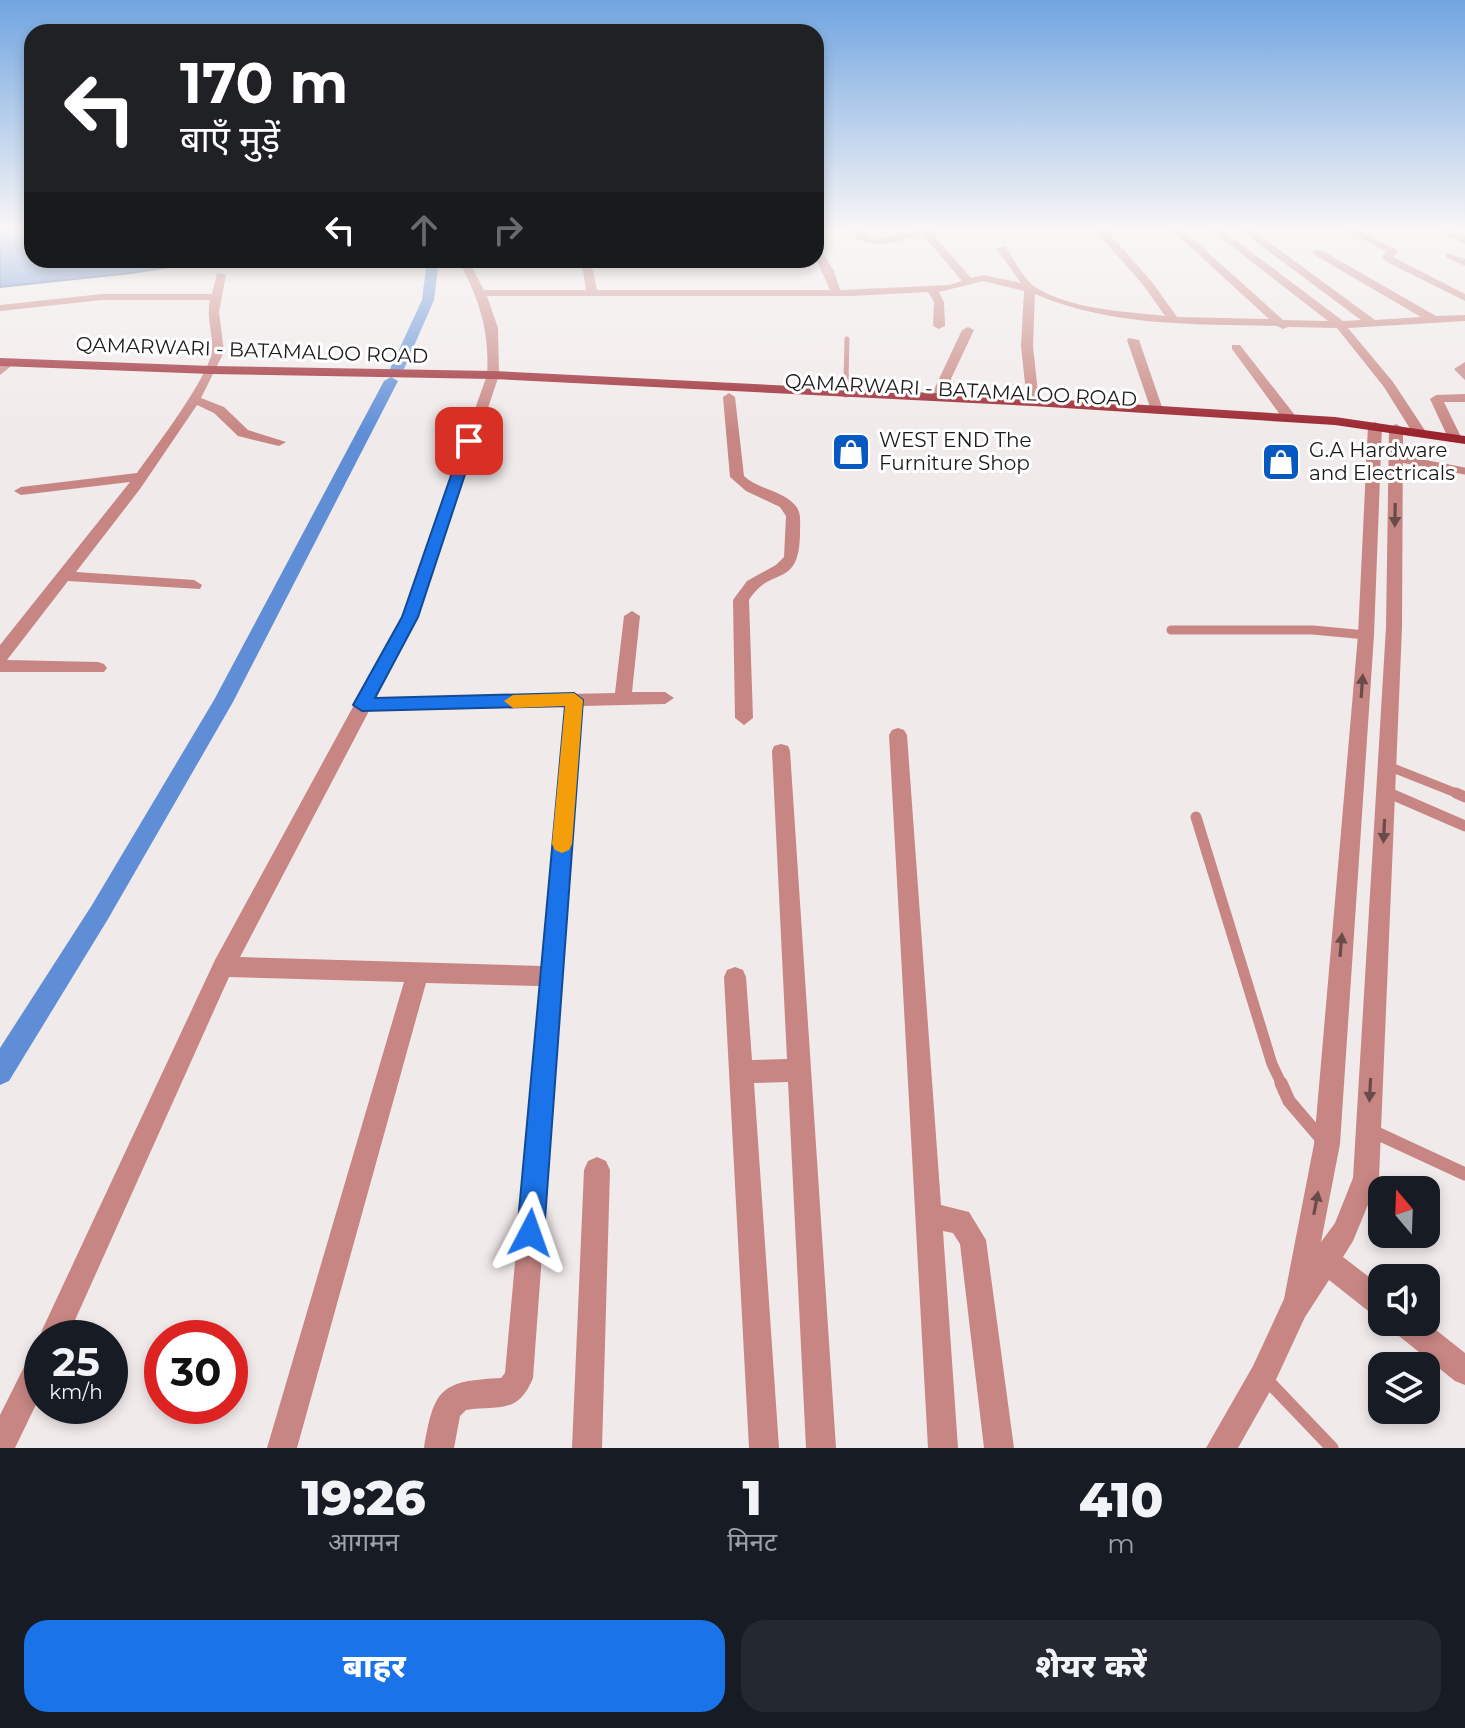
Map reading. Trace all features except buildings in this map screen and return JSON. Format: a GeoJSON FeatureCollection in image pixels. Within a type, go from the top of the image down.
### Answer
{"type":"FeatureCollection","features":[{"type":"Feature","properties":{"kind":"main road","name":"QAMARWARI - BATAMALOO ROAD"},"geometry":{"type":"LineString","coordinates":[[3,365],[454,377],[729,397],[1374,430]]}},
{"type":"Feature","properties":{"kind":"main road","name":"QAMARWARI - BATAMALOO ROAD"},"geometry":{"type":"LineString","coordinates":[[492,380],[1033,402],[1289,417],[1374,430],[1396,441],[1462,443]]}},
{"type":"Feature","properties":{"kind":"main road","name":"QAMARWARI - BATAMALOO ROAD"},"geometry":{"type":"LineString","coordinates":[[1396,441],[1419,432],[1462,443]]}},
{"type":"Feature","properties":{"kind":"street"},"geometry":{"type":"LineString","coordinates":[[0,308],[97,298]]}},
{"type":"Feature","properties":{"kind":"street"},"geometry":{"type":"LineString","coordinates":[[0,657],[141,477],[194,400],[211,370],[219,342],[213,312],[215,298]]}},
{"type":"Feature","properties":{"kind":"street"},"geometry":{"type":"LineString","coordinates":[[61,1320],[223,967],[410,617],[459,468],[492,380],[496,346],[493,324],[484,298]]}},
{"type":"Feature","properties":{"kind":"street"},"geometry":{"type":"LineString","coordinates":[[937,298],[939,326]]}},
{"type":"Feature","properties":{"kind":"street"},"geometry":{"type":"LineString","coordinates":[[1030,298],[1027,346],[1033,402]]}},
{"type":"Feature","properties":{"kind":"street"},"geometry":{"type":"LineString","coordinates":[[1053,298],[1092,310],[1174,320],[1283,326],[1465,318]]}},
{"type":"Feature","properties":{"kind":"street"},"geometry":{"type":"LineString","coordinates":[[1158,298],[1174,320]]}},
{"type":"Feature","properties":{"kind":"street"},"geometry":{"type":"LineString","coordinates":[[1252,298],[1283,326]]}},
{"type":"Feature","properties":{"kind":"street"},"geometry":{"type":"LineString","coordinates":[[1304,298],[1340,325],[1389,385],[1419,432]]}},
{"type":"Feature","properties":{"kind":"street"},"geometry":{"type":"LineString","coordinates":[[1337,298],[1372,323]]}},
{"type":"Feature","properties":{"kind":"street"},"geometry":{"type":"LineString","coordinates":[[1395,298],[1434,320]]}},
{"type":"Feature","properties":{"kind":"street"},"geometry":{"type":"LineString","coordinates":[[936,398],[968,330]]}},
{"type":"Feature","properties":{"kind":"street"},"geometry":{"type":"LineString","coordinates":[[1133,340],[1157,410]]}},
{"type":"Feature","properties":{"kind":"street"},"geometry":{"type":"LineString","coordinates":[[1236,347],[1289,417]]}},
{"type":"Feature","properties":{"kind":"street"},"geometry":{"type":"LineString","coordinates":[[1465,366],[1460,369],[1465,376]]}},
{"type":"Feature","properties":{"kind":"street"},"geometry":{"type":"LineString","coordinates":[[729,397],[737,477],[756,494],[782,502],[790,508],[793,517],[792,556],[784,566],[756,580],[746,589],[741,600],[744,718]]}},
{"type":"Feature","properties":{"kind":"street"},"geometry":{"type":"LineString","coordinates":[[1462,443],[1436,399],[1465,398]]}},
{"type":"Feature","properties":{"kind":"street"},"geometry":{"type":"LineString","coordinates":[[194,400],[219,410],[243,433],[279,442]]}},
{"type":"Feature","properties":{"kind":"street"},"geometry":{"type":"LineString","coordinates":[[1221,1448],[1263,1376],[1317,1253],[1366,635],[1374,430]]}},
{"type":"Feature","properties":{"kind":"street"},"geometry":{"type":"LineString","coordinates":[[1317,1253],[1344,1232],[1366,1178],[1388,766],[1396,441]]}},
{"type":"Feature","properties":{"kind":"street"},"geometry":{"type":"LineString","coordinates":[[21,491],[141,477]]}},
{"type":"Feature","properties":{"kind":"street"},"geometry":{"type":"LineString","coordinates":[[65,576],[194,585]]}},
{"type":"Feature","properties":{"kind":"street"},"geometry":{"type":"LineString","coordinates":[[623,699],[632,616]]}},
{"type":"Feature","properties":{"kind":"street"},"geometry":{"type":"LineString","coordinates":[[0,666],[98,668]]}},
{"type":"Feature","properties":{"kind":"street"},"geometry":{"type":"LineString","coordinates":[[362,705],[665,698]]}},
{"type":"Feature","properties":{"kind":"street"},"geometry":{"type":"LineString","coordinates":[[439,1448],[445,1411],[451,1401],[458,1395],[509,1392],[519,1378],[574,700]]}},
{"type":"Feature","properties":{"kind":"street"},"geometry":{"type":"LineString","coordinates":[[898,735],[943,1448]]}},
{"type":"Feature","properties":{"kind":"street"},"geometry":{"type":"LineString","coordinates":[[781,751],[821,1448]]}},
{"type":"Feature","properties":{"kind":"street"},"geometry":{"type":"LineString","coordinates":[[223,967],[551,976]]}},
{"type":"Feature","properties":{"kind":"street"},"geometry":{"type":"LineString","coordinates":[[282,1448],[417,974]]}},
{"type":"Feature","properties":{"kind":"street"},"geometry":{"type":"LineString","coordinates":[[735,977],[764,1448]]}},
{"type":"Feature","properties":{"kind":"street"},"geometry":{"type":"LineString","coordinates":[[740,1072],[800,1070]]}},
{"type":"Feature","properties":{"kind":"street"},"geometry":{"type":"LineString","coordinates":[[587,1448],[597,1170]]}},
{"type":"Feature","properties":{"kind":"street"},"geometry":{"type":"LineString","coordinates":[[927,1216],[960,1221],[973,1240],[999,1448]]}},
{"type":"Feature","properties":{"kind":"street"},"geometry":{"type":"LineString","coordinates":[[1317,1253],[1368,1293]]}},
{"type":"Feature","properties":{"kind":"street"},"geometry":{"type":"LineString","coordinates":[[1421,1336],[1465,1371]]}},
{"type":"Feature","properties":{"kind":"street"},"geometry":{"type":"LineString","coordinates":[[0,1447],[24,1398]]}},
{"type":"Feature","properties":{"kind":"lane"},"geometry":{"type":"LineString","coordinates":[[846,394],[847,339]]}},
{"type":"Feature","properties":{"kind":"lane"},"geometry":{"type":"LineString","coordinates":[[1396,441],[1465,471]]}},
{"type":"Feature","properties":{"kind":"lane"},"geometry":{"type":"LineString","coordinates":[[1171,630],[1313,630],[1366,635]]}},
{"type":"Feature","properties":{"kind":"lane"},"geometry":{"type":"LineString","coordinates":[[1388,766],[1465,797]]}},
{"type":"Feature","properties":{"kind":"lane"},"geometry":{"type":"LineString","coordinates":[[1386,792],[1465,826]]}},
{"type":"Feature","properties":{"kind":"lane"},"geometry":{"type":"LineString","coordinates":[[1196,817],[1272,1064],[1289,1101],[1327,1144]]}},
{"type":"Feature","properties":{"kind":"lane"},"geometry":{"type":"LineString","coordinates":[[1369,1130],[1465,1174]]}},
{"type":"Feature","properties":{"kind":"lane"},"geometry":{"type":"LineString","coordinates":[[1263,1376],[1332,1448]]}},
{"type":"Feature","properties":{"kind":"waterway"},"geometry":{"type":"LineString","coordinates":[[397,369],[428,298]]}},
{"type":"Feature","properties":{"kind":"waterway"},"geometry":{"type":"LineString","coordinates":[[0,1072],[100,912],[223,702],[391,381]]}},
{"type":"Feature","properties":{"kind":"slow traffic"},"geometry":{"type":"LineString","coordinates":[[513,701],[574,700],[562,844]]}},
{"type":"Feature","properties":{"kind":"place","name":"WEST END The Furniture Shop"},"geometry":{"type":"Point","coordinates":[851,452]}},
{"type":"Feature","properties":{"kind":"place","name":"G.A Hardware and Electricals"},"geometry":{"type":"Point","coordinates":[1281,462]}},
{"type":"Feature","properties":{"kind":"route"},"geometry":{"type":"LineString","coordinates":[[469,441],[410,617],[362,705],[574,700],[530,1233]]}}]}
